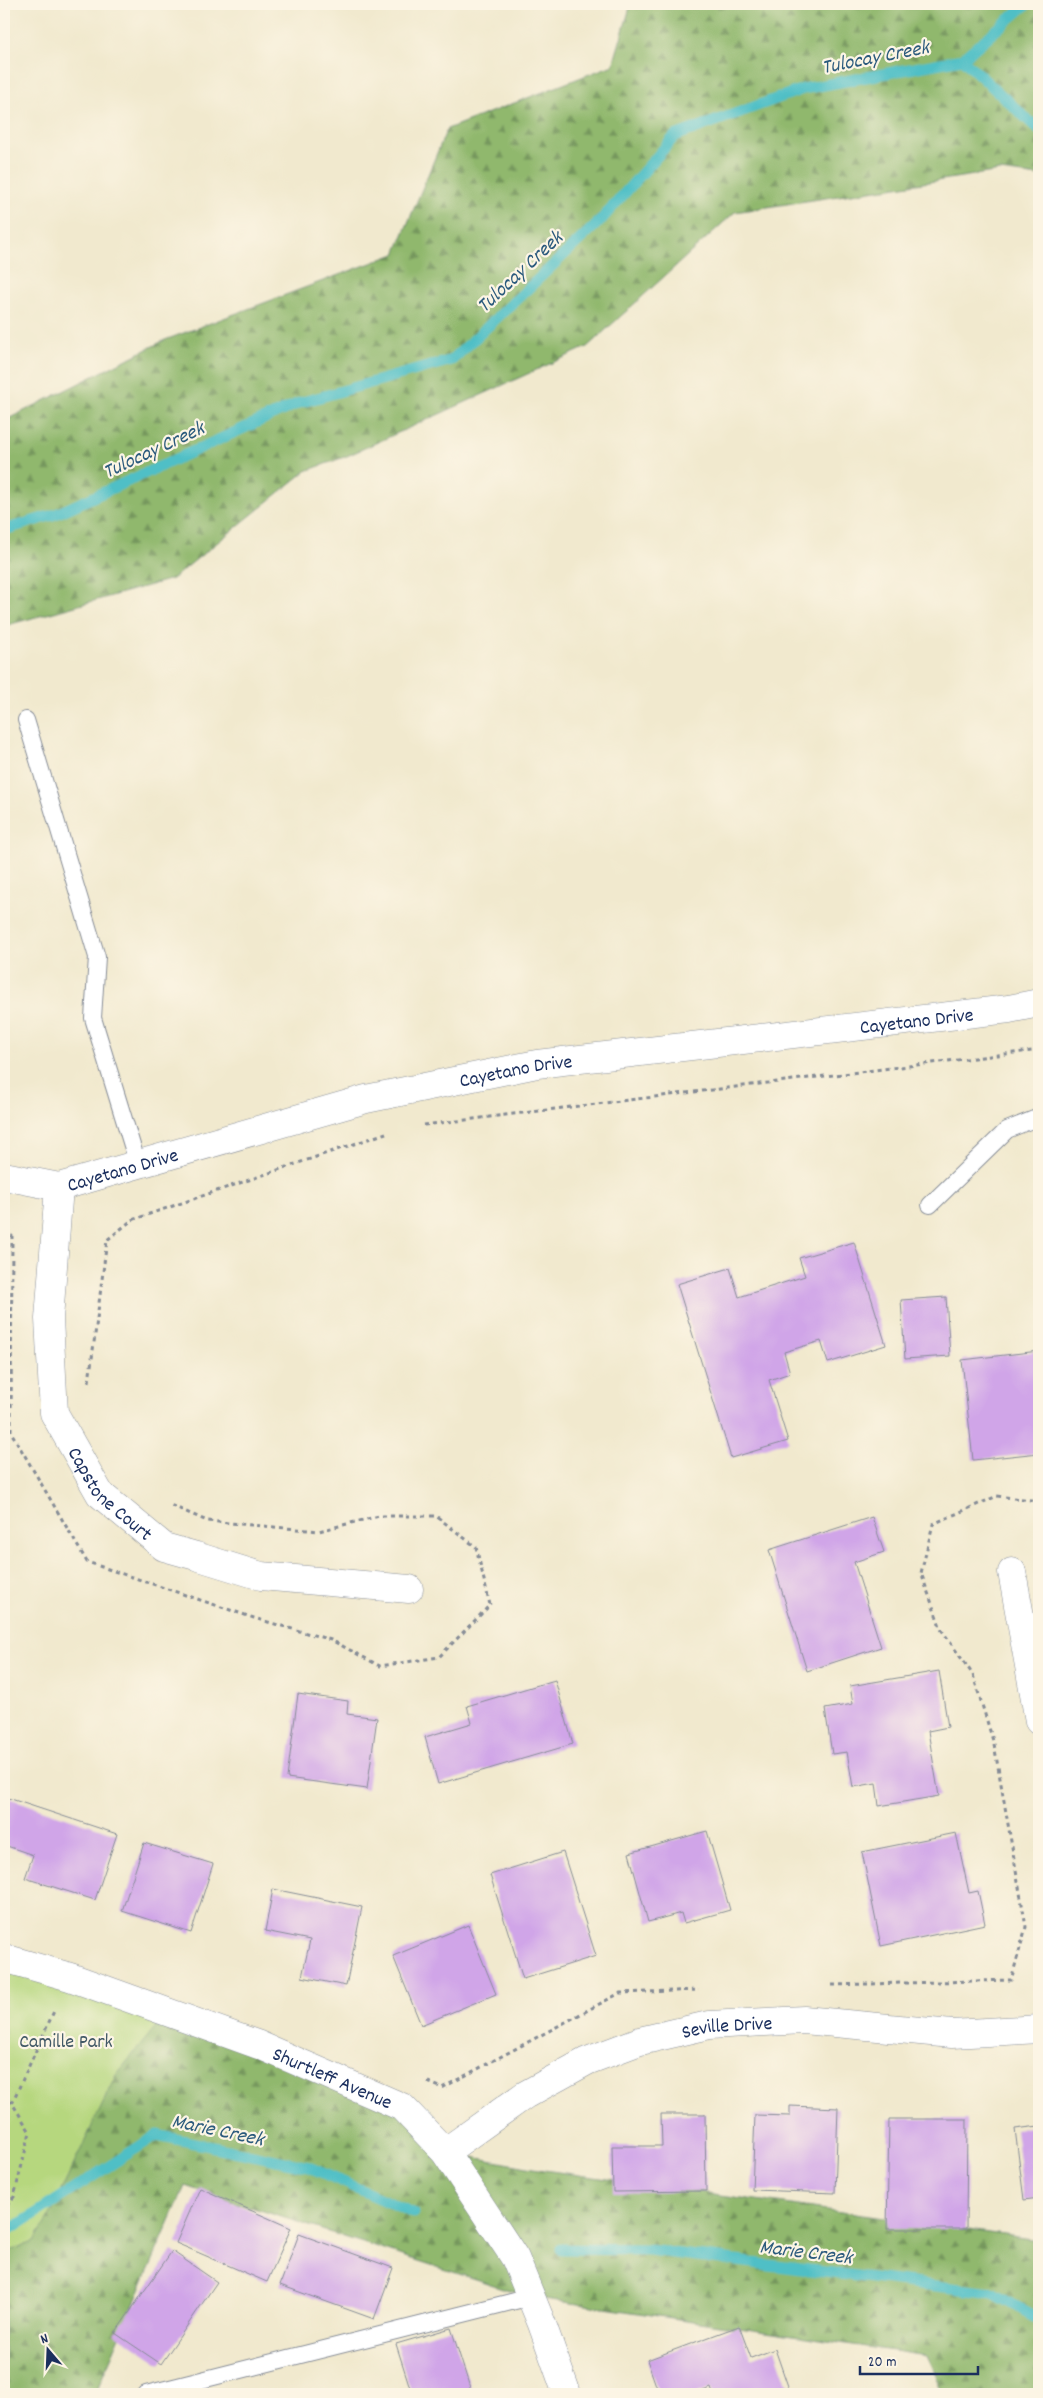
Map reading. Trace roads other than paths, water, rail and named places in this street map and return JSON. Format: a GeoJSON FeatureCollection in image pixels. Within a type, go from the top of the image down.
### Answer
{"type":"FeatureCollection","features":[{"type":"Feature","properties":{"kind":"street","name":"Cayetano Drive"},"geometry":{"type":"LineString","coordinates":[[4,1176],[59,1187],[366,1099],[537,1064],[1009,1009],[1039,1003]]}},
{"type":"Feature","properties":{"kind":"street","name":"Capstone Court"},"geometry":{"type":"LineString","coordinates":[[59,1187],[49,1319],[54,1413],[100,1494],[164,1547],[180,1552],[261,1576],[409,1589]]}},
{"type":"Feature","properties":{"kind":"street"},"geometry":{"type":"LineString","coordinates":[[1012,1572],[1039,1721]]}},
{"type":"Feature","properties":{"kind":"street","name":"Shurtleff Avenue"},"geometry":{"type":"LineString","coordinates":[[4,1958],[70,1976],[259,2045],[402,2107],[445,2152],[515,2258],[567,2394]]}},
{"type":"Feature","properties":{"kind":"street","name":"Seville Drive"},"geometry":{"type":"LineString","coordinates":[[445,2152],[525,2095],[587,2062],[640,2041],[710,2025],[804,2020],[952,2034],[1039,2029]]}},
{"type":"Feature","properties":{"kind":"lane"},"geometry":{"type":"LineString","coordinates":[[26,720],[97,957],[93,1018],[138,1165]]}},
{"type":"Feature","properties":{"kind":"lane"},"geometry":{"type":"LineString","coordinates":[[930,1205],[1007,1130],[1039,1117]]}},
{"type":"Feature","properties":{"kind":"lane"},"geometry":{"type":"LineString","coordinates":[[146,2394],[531,2297]]}},
{"type":"Feature","properties":{"kind":"waterway","name":"Tulocay Creek"},"geometry":{"type":"LineString","coordinates":[[4,530],[56,514],[299,403],[452,360],[601,220],[675,136],[803,89],[962,59],[1027,4]]}},
{"type":"Feature","properties":{"kind":"waterway"},"geometry":{"type":"LineString","coordinates":[[962,59],[1039,130]]}},
{"type":"Feature","properties":{"kind":"waterway","name":"Marie Creek"},"geometry":{"type":"LineString","coordinates":[[4,2234],[157,2135],[309,2167],[413,2213]]}},
{"type":"Feature","properties":{"kind":"waterway","name":"Marie Creek"},"geometry":{"type":"LineString","coordinates":[[561,2249],[649,2250],[992,2293],[1039,2319]]}},
{"type":"Feature","properties":{"kind":"park label","name":"Camille Park"},"geometry":{"type":"Point","coordinates":[66,2040]}}]}
